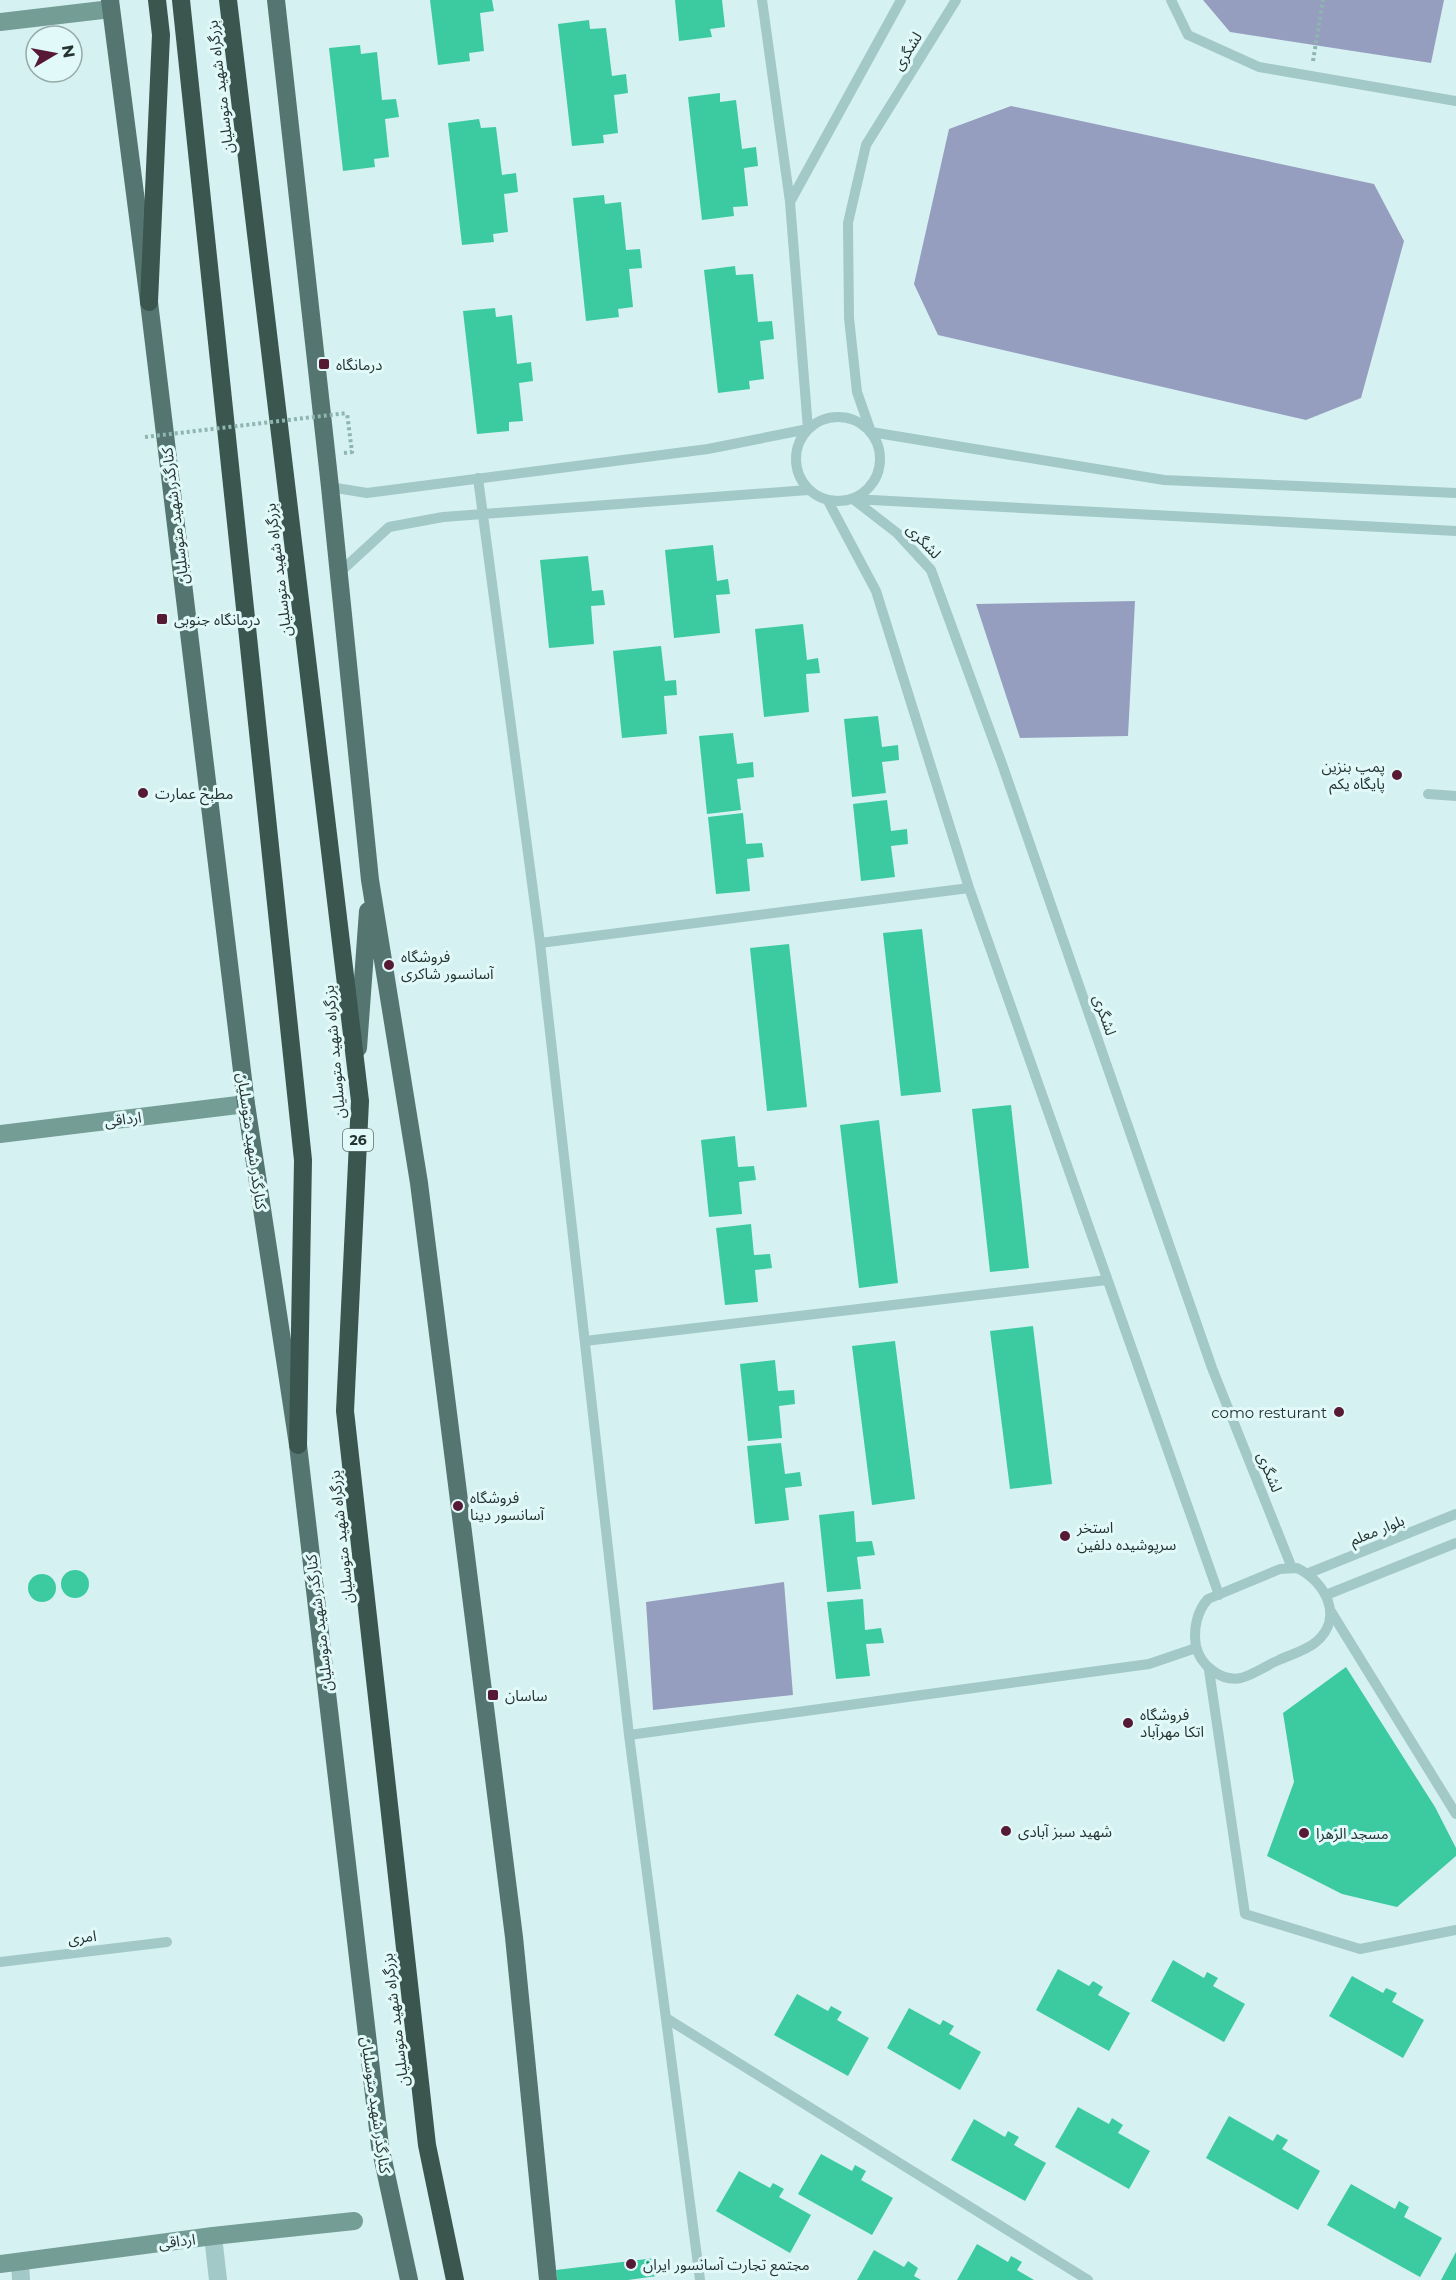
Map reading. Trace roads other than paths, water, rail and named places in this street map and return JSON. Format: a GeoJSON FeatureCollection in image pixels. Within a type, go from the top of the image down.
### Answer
{"type":"FeatureCollection","features":[{"type":"Feature","properties":{"kind":"highway"},"geometry":{"type":"LineString","coordinates":[[150,302],[161,35],[158,0]]}},
{"type":"Feature","properties":{"kind":"highway","name":"بزرگراه شهید متوسلیان"},"geometry":{"type":"LineString","coordinates":[[181,0],[303,1160],[298,1445]]}},
{"type":"Feature","properties":{"kind":"highway","name":"بزرگراه شهید متوسلیان"},"geometry":{"type":"LineString","coordinates":[[228,0],[360,1101],[345,1411],[427,2145],[455,2280]]}},
{"type":"Feature","properties":{"kind":"main road"},"geometry":{"type":"LineString","coordinates":[[276,0],[330,487],[370,880],[422,1206],[513,1925],[548,2280]]}},
{"type":"Feature","properties":{"kind":"main road","name":"کنارگذر شهید متوسلیان"},"geometry":{"type":"LineString","coordinates":[[110,4],[150,302],[246,1104],[298,1445],[380,2146],[409,2280]]}},
{"type":"Feature","properties":{"kind":"main road"},"geometry":{"type":"LineString","coordinates":[[357,1071],[370,880]]}},
{"type":"Feature","properties":{"kind":"street"},"geometry":{"type":"LineString","coordinates":[[0,22],[110,4]]}},
{"type":"Feature","properties":{"kind":"street","name":"ارداقی"},"geometry":{"type":"LineString","coordinates":[[0,1134],[246,1104]]}},
{"type":"Feature","properties":{"kind":"street","name":"ارداقی"},"geometry":{"type":"LineString","coordinates":[[0,2264],[213,2236],[354,2221]]}},
{"type":"Feature","properties":{"kind":"street"},"geometry":{"type":"LineString","coordinates":[[213,2236],[218,2280]]}},
{"type":"Feature","properties":{"kind":"street"},"geometry":{"type":"LineString","coordinates":[[20,2262],[21,2280]]}},
{"type":"Feature","properties":{"kind":"lane"},"geometry":{"type":"LineString","coordinates":[[762,0],[790,202],[808,429]]}},
{"type":"Feature","properties":{"kind":"lane","name":"لشگری"},"geometry":{"type":"LineString","coordinates":[[790,202],[901,0]]}},
{"type":"Feature","properties":{"kind":"lane","name":"لشگری"},"geometry":{"type":"LineString","coordinates":[[871,432],[857,392],[849,318],[848,223],[866,145],[956,0]]}},
{"type":"Feature","properties":{"kind":"lane"},"geometry":{"type":"LineString","coordinates":[[1171,0],[1188,36],[1259,67],[1456,101]]}},
{"type":"Feature","properties":{"kind":"lane"},"geometry":{"type":"LineString","coordinates":[[853,499],[865,493],[879,471],[878,444],[871,432],[860,423],[847,418],[833,417],[820,421],[808,429],[800,440],[795,466],[808,490],[828,501],[876,591],[969,888],[1218,1595]]}},
{"type":"Feature","properties":{"kind":"lane"},"geometry":{"type":"LineString","coordinates":[[330,487],[367,493],[708,449],[808,429]]}},
{"type":"Feature","properties":{"kind":"lane"},"geometry":{"type":"LineString","coordinates":[[871,432],[1164,480],[1456,493]]}},
{"type":"Feature","properties":{"kind":"lane"},"geometry":{"type":"LineString","coordinates":[[477,478],[540,943],[629,1735],[700,2280]]}},
{"type":"Feature","properties":{"kind":"lane"},"geometry":{"type":"LineString","coordinates":[[339,573],[389,526],[443,517],[483,516],[808,490]]}},
{"type":"Feature","properties":{"kind":"lane"},"geometry":{"type":"LineString","coordinates":[[828,501],[853,499],[1456,531]]}},
{"type":"Feature","properties":{"kind":"lane","name":"لشگری"},"geometry":{"type":"LineString","coordinates":[[853,499],[897,533],[932,570],[1002,764],[1212,1368],[1292,1568]]}},
{"type":"Feature","properties":{"kind":"lane"},"geometry":{"type":"LineString","coordinates":[[1428,794],[1456,796]]}},
{"type":"Feature","properties":{"kind":"lane"},"geometry":{"type":"LineString","coordinates":[[540,943],[969,888]]}},
{"type":"Feature","properties":{"kind":"lane"},"geometry":{"type":"LineString","coordinates":[[585,1341],[1107,1280]]}},
{"type":"Feature","properties":{"kind":"lane","name":"بلوار معلم"},"geometry":{"type":"LineString","coordinates":[[1309,1573],[1456,1515]]}},
{"type":"Feature","properties":{"kind":"lane"},"geometry":{"type":"LineString","coordinates":[[1326,1595],[1456,1543]]}},
{"type":"Feature","properties":{"kind":"lane"},"geometry":{"type":"LineString","coordinates":[[1456,1814],[1330,1609],[1320,1583],[1309,1573],[1292,1568],[1280,1569],[1208,1599],[1201,1607],[1195,1628],[1196,1648],[1209,1670],[1245,1914],[1360,1949],[1456,1930]]}},
{"type":"Feature","properties":{"kind":"lane"},"geometry":{"type":"LineString","coordinates":[[1209,1670],[1225,1677],[1241,1678],[1316,1642],[1329,1626],[1330,1609]]}},
{"type":"Feature","properties":{"kind":"lane"},"geometry":{"type":"LineString","coordinates":[[629,1735],[1149,1664],[1196,1648]]}},
{"type":"Feature","properties":{"kind":"lane","name":"امری"},"geometry":{"type":"LineString","coordinates":[[0,1962],[167,1942]]}},
{"type":"Feature","properties":{"kind":"lane"},"geometry":{"type":"LineString","coordinates":[[666,2018],[1088,2280]]}},
{"type":"Feature","properties":{"kind":"place","name":"درمانگاه"},"geometry":{"type":"Point","coordinates":[324,364]}},
{"type":"Feature","properties":{"kind":"place","name":"درمانگاه جنوبی"},"geometry":{"type":"Point","coordinates":[162,619]}},
{"type":"Feature","properties":{"kind":"place","name":"پمپ بنزين پايگاه يكم"},"geometry":{"type":"Point","coordinates":[1397,775]}},
{"type":"Feature","properties":{"kind":"place","name":"مطبخ عمارت"},"geometry":{"type":"Point","coordinates":[143,793]}},
{"type":"Feature","properties":{"kind":"place","name":"فروشگاه آسانسور شاکری"},"geometry":{"type":"Point","coordinates":[389,965]}},
{"type":"Feature","properties":{"kind":"place","name":"como resturant"},"geometry":{"type":"Point","coordinates":[1339,1412]}},
{"type":"Feature","properties":{"kind":"place","name":"فروشگاه آسانسور دینا"},"geometry":{"type":"Point","coordinates":[458,1506]}},
{"type":"Feature","properties":{"kind":"place","name":"استخر سرپوشیده دلفین"},"geometry":{"type":"Point","coordinates":[1065,1536]}},
{"type":"Feature","properties":{"kind":"place","name":"ساسان"},"geometry":{"type":"Point","coordinates":[493,1695]}},
{"type":"Feature","properties":{"kind":"place","name":"فروشگاه اتکا مهرآباد"},"geometry":{"type":"Point","coordinates":[1128,1723]}},
{"type":"Feature","properties":{"kind":"place","name":"شهید سبز آبادی"},"geometry":{"type":"Point","coordinates":[1006,1831]}},
{"type":"Feature","properties":{"kind":"place","name":"مسجد الزهرا"},"geometry":{"type":"Point","coordinates":[1304,1833]}},
{"type":"Feature","properties":{"kind":"place","name":"مجتمع تجارت آسانسور ایران"},"geometry":{"type":"Point","coordinates":[631,2264]}}]}
